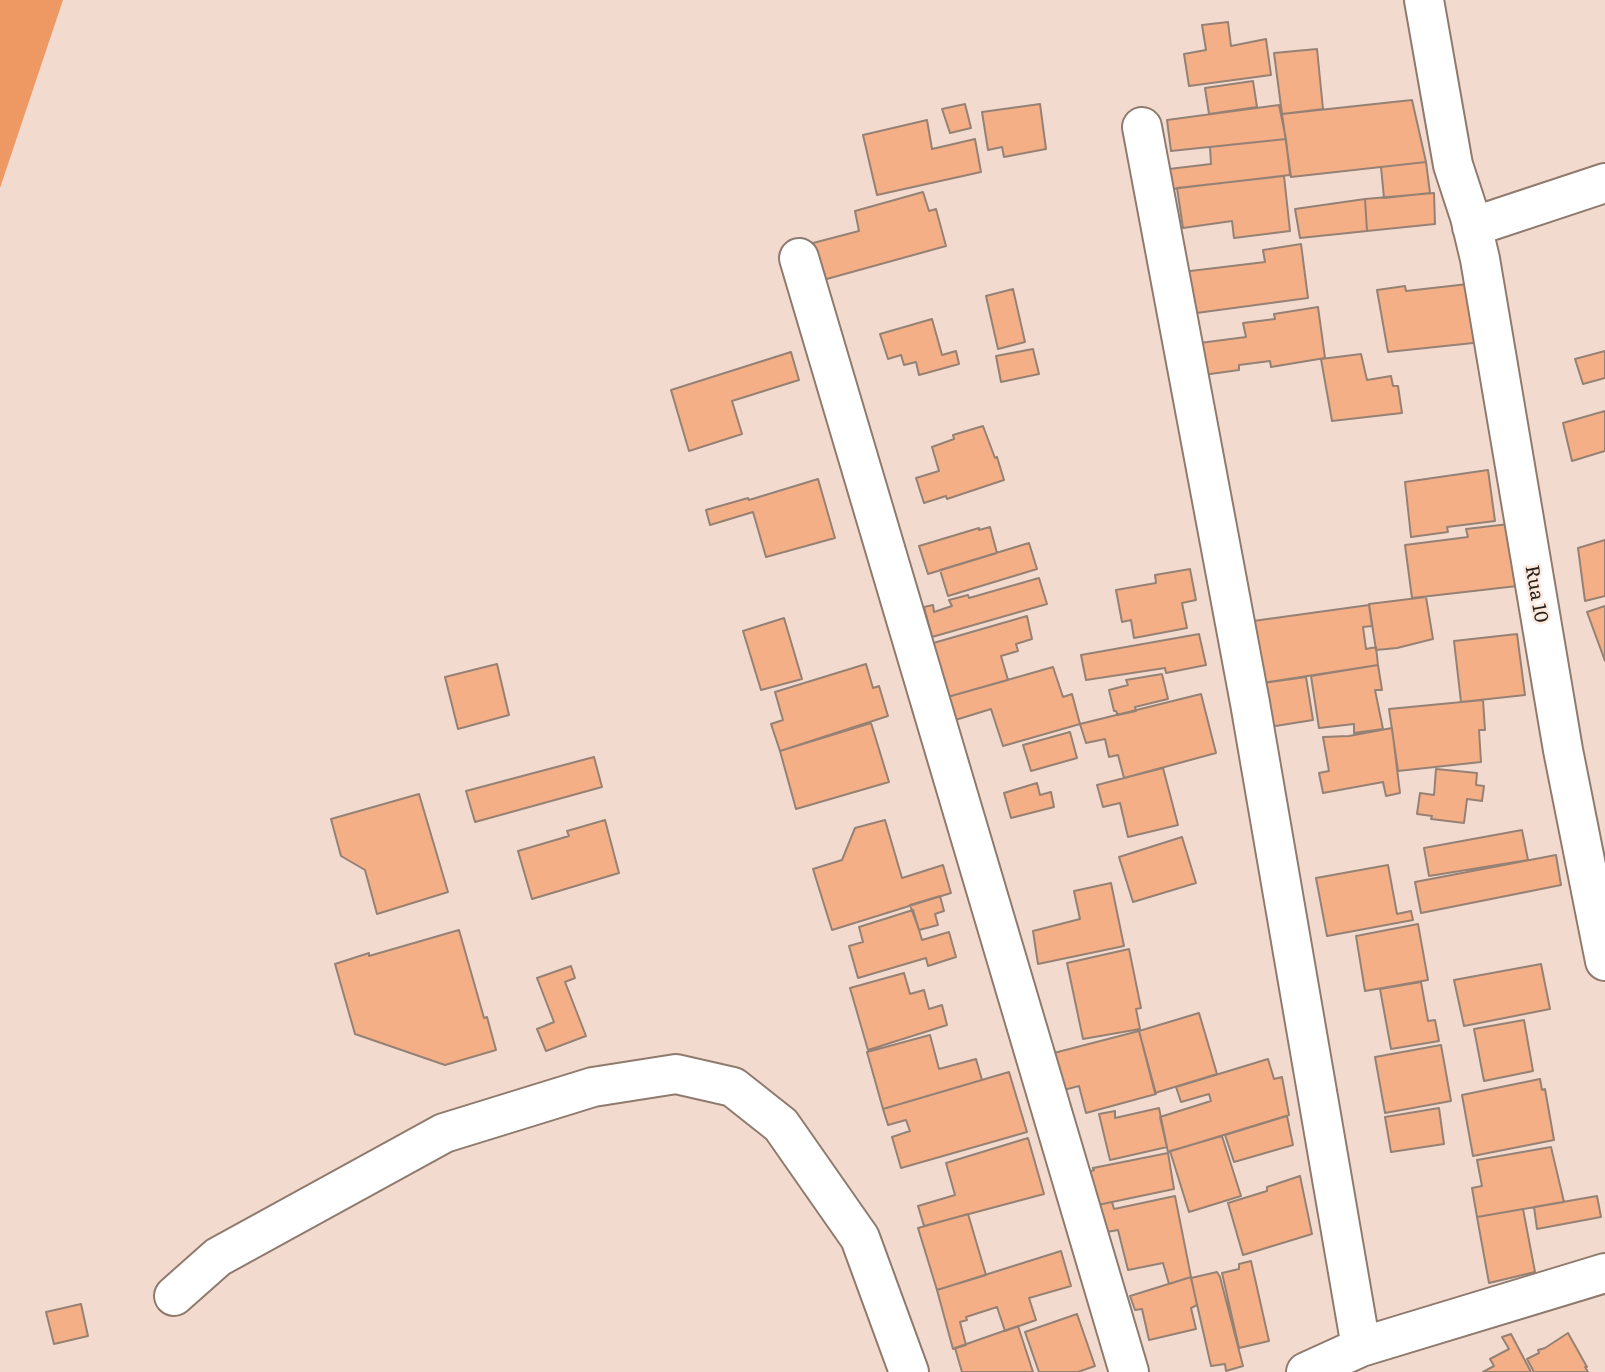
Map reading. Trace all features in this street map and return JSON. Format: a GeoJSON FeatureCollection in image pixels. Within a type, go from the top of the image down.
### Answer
{"type":"FeatureCollection","features":[{"type":"Feature","properties":{"kind":"street","name":"Rua 10"},"geometry":{"type":"LineString","coordinates":[[1424,0],[1453,165],[1480,259],[1563,750],[1605,961]]}},
{"type":"Feature","properties":{"kind":"street"},"geometry":{"type":"LineString","coordinates":[[1142,127],[1250,703],[1361,1347]]}},
{"type":"Feature","properties":{"kind":"street"},"geometry":{"type":"LineString","coordinates":[[1472,227],[1605,183]]}},
{"type":"Feature","properties":{"kind":"street"},"geometry":{"type":"LineString","coordinates":[[799,258],[1129,1372]]}},
{"type":"Feature","properties":{"kind":"street"},"geometry":{"type":"LineString","coordinates":[[174,1296],[218,1257],[444,1133],[593,1087],[676,1074],[733,1087],[781,1125],[860,1238],[909,1372]]}},
{"type":"Feature","properties":{"kind":"street"},"geometry":{"type":"LineString","coordinates":[[1306,1372],[1361,1347],[1605,1273]]}},
{"type":"Feature","properties":{"kind":"shaded area"},"geometry":{"type":"Polygon","coordinates":[[[0,0],[63,0],[0,188],[0,0]]]}},
{"type":"Feature","properties":{"kind":"building"},"geometry":{"type":"Polygon","coordinates":[[[1228,22],[1231,46],[1266,39],[1271,75],[1189,86],[1184,54],[1206,50],[1202,25],[1228,22]]]}},
{"type":"Feature","properties":{"kind":"building"},"geometry":{"type":"Polygon","coordinates":[[[1317,49],[1323,109],[1282,114],[1274,53],[1317,49]]]}},
{"type":"Feature","properties":{"kind":"building"},"geometry":{"type":"Polygon","coordinates":[[[1253,81],[1257,107],[1209,114],[1205,88],[1253,81]]]}},
{"type":"Feature","properties":{"kind":"building"},"geometry":{"type":"Polygon","coordinates":[[[1412,100],[1426,162],[1291,177],[1282,114],[1412,100]]]}},
{"type":"Feature","properties":{"kind":"building"},"geometry":{"type":"Polygon","coordinates":[[[965,104],[971,128],[950,133],[942,109],[965,104]]]}},
{"type":"Feature","properties":{"kind":"building"},"geometry":{"type":"Polygon","coordinates":[[[1040,104],[1046,149],[1004,157],[1002,147],[988,150],[982,112],[1040,104]]]}},
{"type":"Feature","properties":{"kind":"building"},"geometry":{"type":"Polygon","coordinates":[[[1279,105],[1286,139],[1171,151],[1167,120],[1279,105]]]}},
{"type":"Feature","properties":{"kind":"building"},"geometry":{"type":"Polygon","coordinates":[[[927,120],[932,149],[975,139],[981,172],[877,195],[863,135],[927,120]]]}},
{"type":"Feature","properties":{"kind":"building"},"geometry":{"type":"Polygon","coordinates":[[[1286,139],[1290,175],[1171,189],[1169,169],[1211,164],[1210,147],[1286,139]]]}},
{"type":"Feature","properties":{"kind":"building"},"geometry":{"type":"Polygon","coordinates":[[[1426,162],[1430,193],[1384,198],[1381,167],[1426,162]]]}},
{"type":"Feature","properties":{"kind":"building"},"geometry":{"type":"Polygon","coordinates":[[[1284,176],[1290,231],[1234,238],[1232,221],[1183,228],[1177,188],[1284,176]]]}},
{"type":"Feature","properties":{"kind":"building"},"geometry":{"type":"Polygon","coordinates":[[[923,192],[929,211],[936,209],[946,246],[823,280],[813,243],[859,231],[855,211],[923,192]]]}},
{"type":"Feature","properties":{"kind":"building"},"geometry":{"type":"Polygon","coordinates":[[[1434,193],[1435,224],[1367,231],[1365,199],[1434,193]]]}},
{"type":"Feature","properties":{"kind":"building"},"geometry":{"type":"Polygon","coordinates":[[[1365,199],[1367,231],[1300,238],[1295,209],[1365,199]]]}},
{"type":"Feature","properties":{"kind":"building"},"geometry":{"type":"Polygon","coordinates":[[[1301,244],[1308,298],[1189,314],[1182,272],[1265,262],[1263,250],[1301,244]]]}},
{"type":"Feature","properties":{"kind":"building"},"geometry":{"type":"Polygon","coordinates":[[[1468,284],[1492,341],[1388,352],[1377,290],[1405,286],[1406,291],[1468,284]]]}},
{"type":"Feature","properties":{"kind":"building"},"geometry":{"type":"Polygon","coordinates":[[[1013,289],[1025,342],[998,349],[986,296],[1013,289]]]}},
{"type":"Feature","properties":{"kind":"building"},"geometry":{"type":"Polygon","coordinates":[[[1318,307],[1325,358],[1271,367],[1270,361],[1239,365],[1239,370],[1196,376],[1192,344],[1246,337],[1243,323],[1275,319],[1274,314],[1318,307]]]}},
{"type":"Feature","properties":{"kind":"building"},"geometry":{"type":"Polygon","coordinates":[[[932,319],[942,355],[956,351],[959,364],[919,375],[916,362],[904,365],[901,355],[888,359],[880,334],[932,319]]]}},
{"type":"Feature","properties":{"kind":"building"},"geometry":{"type":"Polygon","coordinates":[[[1033,349],[1039,374],[1001,382],[996,356],[1033,349]]]}},
{"type":"Feature","properties":{"kind":"building"},"geometry":{"type":"Polygon","coordinates":[[[1605,351],[1605,378],[1583,384],[1575,359],[1605,351]]]}},
{"type":"Feature","properties":{"kind":"building"},"geometry":{"type":"Polygon","coordinates":[[[791,352],[799,380],[732,401],[742,434],[689,451],[671,390],[791,352]]]}},
{"type":"Feature","properties":{"kind":"building"},"geometry":{"type":"Polygon","coordinates":[[[1361,354],[1367,380],[1391,376],[1393,386],[1398,386],[1402,413],[1332,421],[1321,359],[1361,354]]]}},
{"type":"Feature","properties":{"kind":"building"},"geometry":{"type":"Polygon","coordinates":[[[1605,411],[1605,451],[1572,461],[1563,423],[1605,411]]]}},
{"type":"Feature","properties":{"kind":"building"},"geometry":{"type":"Polygon","coordinates":[[[983,426],[1004,480],[947,499],[946,496],[924,503],[916,478],[939,471],[932,447],[954,439],[953,435],[983,426]]]}},
{"type":"Feature","properties":{"kind":"building"},"geometry":{"type":"Polygon","coordinates":[[[1488,470],[1495,521],[1447,527],[1448,532],[1411,537],[1405,482],[1488,470]]]}},
{"type":"Feature","properties":{"kind":"building"},"geometry":{"type":"Polygon","coordinates":[[[818,479],[835,538],[766,557],[753,512],[710,525],[706,510],[818,479]]]}},
{"type":"Feature","properties":{"kind":"building"},"geometry":{"type":"Polygon","coordinates":[[[1518,523],[1526,585],[1412,598],[1405,545],[1468,537],[1466,529],[1518,523]]]}},
{"type":"Feature","properties":{"kind":"building"},"geometry":{"type":"Polygon","coordinates":[[[990,527],[997,553],[928,574],[919,546],[990,527]]]}},
{"type":"Feature","properties":{"kind":"building"},"geometry":{"type":"Polygon","coordinates":[[[1605,540],[1605,596],[1585,601],[1578,548],[1605,540]]]}},
{"type":"Feature","properties":{"kind":"building"},"geometry":{"type":"Polygon","coordinates":[[[1029,543],[1037,569],[948,596],[940,570],[1029,543]]]}},
{"type":"Feature","properties":{"kind":"building"},"geometry":{"type":"Polygon","coordinates":[[[1190,569],[1196,600],[1182,603],[1187,628],[1134,638],[1131,620],[1122,622],[1116,590],[1156,583],[1155,575],[1190,569]]]}},
{"type":"Feature","properties":{"kind":"building"},"geometry":{"type":"Polygon","coordinates":[[[1039,578],[1047,604],[932,637],[924,607],[933,605],[934,612],[952,606],[949,600],[968,595],[969,598],[1039,578]]]}},
{"type":"Feature","properties":{"kind":"building"},"geometry":{"type":"Polygon","coordinates":[[[1426,597],[1433,639],[1376,650],[1369,604],[1426,597]]]}},
{"type":"Feature","properties":{"kind":"building"},"geometry":{"type":"Polygon","coordinates":[[[1369,605],[1372,626],[1363,627],[1366,649],[1376,647],[1378,665],[1256,684],[1246,622],[1369,605]]]}},
{"type":"Feature","properties":{"kind":"building"},"geometry":{"type":"Polygon","coordinates":[[[1605,606],[1605,661],[1587,612],[1605,606]]]}},
{"type":"Feature","properties":{"kind":"building"},"geometry":{"type":"Polygon","coordinates":[[[1027,616],[1032,639],[1016,644],[1018,651],[1001,656],[1008,680],[944,698],[930,644],[1027,616]]]}},
{"type":"Feature","properties":{"kind":"building"},"geometry":{"type":"Polygon","coordinates":[[[784,618],[802,679],[761,690],[743,631],[784,618]]]}},
{"type":"Feature","properties":{"kind":"building"},"geometry":{"type":"Polygon","coordinates":[[[1199,634],[1206,665],[1166,673],[1165,668],[1086,680],[1081,655],[1199,634]]]}},
{"type":"Feature","properties":{"kind":"building"},"geometry":{"type":"Polygon","coordinates":[[[1517,634],[1525,695],[1461,702],[1454,641],[1517,634]]]}},
{"type":"Feature","properties":{"kind":"building"},"geometry":{"type":"Polygon","coordinates":[[[497,664],[509,715],[458,729],[445,677],[497,664]]]}},
{"type":"Feature","properties":{"kind":"building"},"geometry":{"type":"Polygon","coordinates":[[[866,664],[873,688],[879,686],[888,716],[780,751],[771,724],[783,720],[775,692],[866,664]]]}},
{"type":"Feature","properties":{"kind":"building"},"geometry":{"type":"Polygon","coordinates":[[[1378,665],[1382,690],[1375,690],[1383,729],[1354,733],[1354,724],[1319,728],[1311,676],[1378,665]]]}},
{"type":"Feature","properties":{"kind":"building"},"geometry":{"type":"Polygon","coordinates":[[[1053,667],[1063,697],[1072,694],[1080,724],[1003,746],[991,709],[952,721],[944,698],[1053,667]]]}},
{"type":"Feature","properties":{"kind":"building"},"geometry":{"type":"Polygon","coordinates":[[[1162,674],[1168,699],[1135,707],[1136,711],[1118,715],[1114,711],[1109,690],[1128,685],[1126,680],[1162,674]]]}},
{"type":"Feature","properties":{"kind":"building"},"geometry":{"type":"Polygon","coordinates":[[[1306,677],[1313,720],[1263,728],[1256,684],[1306,677]]]}},
{"type":"Feature","properties":{"kind":"building"},"geometry":{"type":"Polygon","coordinates":[[[1201,694],[1216,753],[1124,778],[1118,755],[1109,757],[1105,739],[1086,743],[1080,724],[1201,694]]]}},
{"type":"Feature","properties":{"kind":"building"},"geometry":{"type":"Polygon","coordinates":[[[1483,700],[1485,730],[1479,730],[1481,762],[1398,771],[1389,709],[1483,700]]]}},
{"type":"Feature","properties":{"kind":"building"},"geometry":{"type":"Polygon","coordinates":[[[871,723],[889,782],[796,809],[780,751],[871,723]]]}},
{"type":"Feature","properties":{"kind":"building"},"geometry":{"type":"Polygon","coordinates":[[[1392,728],[1400,793],[1386,796],[1383,782],[1323,793],[1319,773],[1329,771],[1323,737],[1349,736],[1392,728]]]}},
{"type":"Feature","properties":{"kind":"building"},"geometry":{"type":"Polygon","coordinates":[[[1070,732],[1077,758],[1031,771],[1023,745],[1070,732]]]}},
{"type":"Feature","properties":{"kind":"building"},"geometry":{"type":"Polygon","coordinates":[[[594,757],[602,787],[475,822],[466,791],[594,757]]]}},
{"type":"Feature","properties":{"kind":"building"},"geometry":{"type":"Polygon","coordinates":[[[1163,768],[1178,825],[1128,837],[1120,803],[1103,807],[1097,785],[1163,768]]]}},
{"type":"Feature","properties":{"kind":"building"},"geometry":{"type":"Polygon","coordinates":[[[1436,769],[1477,773],[1476,785],[1484,786],[1482,801],[1467,799],[1464,823],[1431,819],[1432,816],[1417,814],[1420,793],[1434,795],[1436,769]]]}},
{"type":"Feature","properties":{"kind":"building"},"geometry":{"type":"Polygon","coordinates":[[[1037,783],[1040,795],[1051,792],[1054,807],[1011,818],[1004,793],[1037,783]]]}},
{"type":"Feature","properties":{"kind":"building"},"geometry":{"type":"Polygon","coordinates":[[[419,794],[448,892],[377,914],[365,870],[341,856],[331,819],[419,794]]]}},
{"type":"Feature","properties":{"kind":"building"},"geometry":{"type":"Polygon","coordinates":[[[605,820],[619,873],[532,899],[518,851],[569,836],[567,831],[605,820]]]}},
{"type":"Feature","properties":{"kind":"building"},"geometry":{"type":"Polygon","coordinates":[[[885,820],[902,878],[943,865],[951,893],[832,930],[813,869],[842,860],[855,828],[885,820]]]}},
{"type":"Feature","properties":{"kind":"building"},"geometry":{"type":"Polygon","coordinates":[[[1522,830],[1528,860],[1429,876],[1424,848],[1522,830]]]}},
{"type":"Feature","properties":{"kind":"building"},"geometry":{"type":"Polygon","coordinates":[[[1182,837],[1196,883],[1133,902],[1119,857],[1182,837]]]}},
{"type":"Feature","properties":{"kind":"building"},"geometry":{"type":"Polygon","coordinates":[[[1556,855],[1561,885],[1421,913],[1415,882],[1556,855]]]}},
{"type":"Feature","properties":{"kind":"building"},"geometry":{"type":"Polygon","coordinates":[[[1388,865],[1397,914],[1411,911],[1413,920],[1327,936],[1316,878],[1388,865]]]}},
{"type":"Feature","properties":{"kind":"building"},"geometry":{"type":"Polygon","coordinates":[[[1111,883],[1124,946],[1038,964],[1033,931],[1080,919],[1074,891],[1111,883]]]}},
{"type":"Feature","properties":{"kind":"building"},"geometry":{"type":"Polygon","coordinates":[[[940,896],[944,911],[935,914],[938,925],[919,930],[910,905],[940,896]]]}},
{"type":"Feature","properties":{"kind":"building"},"geometry":{"type":"Polygon","coordinates":[[[913,910],[922,940],[949,932],[956,957],[928,966],[926,958],[858,978],[849,946],[863,942],[859,927],[913,910]]]}},
{"type":"Feature","properties":{"kind":"building"},"geometry":{"type":"Polygon","coordinates":[[[1418,924],[1428,980],[1365,991],[1356,936],[1418,924]]]}},
{"type":"Feature","properties":{"kind":"building"},"geometry":{"type":"Polygon","coordinates":[[[459,930],[496,1050],[445,1065],[355,1034],[335,964],[459,930]]]}},
{"type":"Feature","properties":{"kind":"building"},"geometry":{"type":"Polygon","coordinates":[[[1129,949],[1141,1008],[1136,1009],[1140,1029],[1083,1039],[1067,963],[1129,949]]]}},
{"type":"Feature","properties":{"kind":"building"},"geometry":{"type":"Polygon","coordinates":[[[1541,964],[1550,1009],[1464,1026],[1454,980],[1541,964]]]}},
{"type":"Feature","properties":{"kind":"building"},"geometry":{"type":"Polygon","coordinates":[[[571,966],[575,978],[565,982],[586,1036],[546,1051],[537,1029],[554,1022],[537,978],[571,966]]]}},
{"type":"Feature","properties":{"kind":"building"},"geometry":{"type":"Polygon","coordinates":[[[904,973],[910,994],[924,990],[929,1009],[942,1005],[947,1025],[868,1050],[850,988],[904,973]]]}},
{"type":"Feature","properties":{"kind":"building"},"geometry":{"type":"Polygon","coordinates":[[[1421,982],[1428,1021],[1435,1020],[1439,1041],[1391,1049],[1380,989],[1421,982]]]}},
{"type":"Feature","properties":{"kind":"building"},"geometry":{"type":"Polygon","coordinates":[[[1199,1013],[1217,1074],[1155,1093],[1139,1031],[1199,1013]]]}},
{"type":"Feature","properties":{"kind":"building"},"geometry":{"type":"Polygon","coordinates":[[[1524,1020],[1533,1071],[1484,1081],[1474,1029],[1524,1020]]]}},
{"type":"Feature","properties":{"kind":"building"},"geometry":{"type":"Polygon","coordinates":[[[1139,1031],[1156,1094],[1086,1113],[1079,1086],[1060,1091],[1050,1054],[1139,1031]]]}},
{"type":"Feature","properties":{"kind":"building"},"geometry":{"type":"Polygon","coordinates":[[[930,1035],[939,1069],[976,1059],[982,1080],[883,1109],[867,1052],[930,1035]]]}},
{"type":"Feature","properties":{"kind":"building"},"geometry":{"type":"Polygon","coordinates":[[[1441,1045],[1451,1101],[1385,1113],[1375,1057],[1441,1045]]]}},
{"type":"Feature","properties":{"kind":"building"},"geometry":{"type":"Polygon","coordinates":[[[1268,1059],[1274,1079],[1282,1077],[1289,1115],[1168,1152],[1160,1117],[1211,1101],[1209,1094],[1181,1102],[1176,1087],[1268,1059]]]}},
{"type":"Feature","properties":{"kind":"building"},"geometry":{"type":"Polygon","coordinates":[[[1009,1072],[1027,1132],[901,1168],[892,1137],[910,1131],[906,1120],[888,1125],[883,1109],[1009,1072]]]}},
{"type":"Feature","properties":{"kind":"building"},"geometry":{"type":"Polygon","coordinates":[[[1540,1079],[1542,1090],[1545,1089],[1554,1140],[1473,1156],[1462,1095],[1540,1079]]]}},
{"type":"Feature","properties":{"kind":"building"},"geometry":{"type":"Polygon","coordinates":[[[1159,1108],[1167,1147],[1110,1160],[1099,1114],[1115,1111],[1115,1118],[1159,1108]]]}},
{"type":"Feature","properties":{"kind":"building"},"geometry":{"type":"Polygon","coordinates":[[[1439,1108],[1444,1144],[1391,1152],[1385,1117],[1439,1108]]]}},
{"type":"Feature","properties":{"kind":"building"},"geometry":{"type":"Polygon","coordinates":[[[1287,1116],[1293,1145],[1234,1162],[1225,1135],[1287,1116]]]}},
{"type":"Feature","properties":{"kind":"building"},"geometry":{"type":"Polygon","coordinates":[[[1222,1136],[1241,1196],[1189,1212],[1170,1151],[1222,1136]]]}},
{"type":"Feature","properties":{"kind":"building"},"geometry":{"type":"Polygon","coordinates":[[[1028,1138],[1044,1194],[924,1226],[918,1206],[955,1195],[946,1163],[1028,1138]]]}},
{"type":"Feature","properties":{"kind":"building"},"geometry":{"type":"Polygon","coordinates":[[[1551,1147],[1564,1202],[1477,1217],[1472,1188],[1482,1186],[1477,1160],[1551,1147]]]}},
{"type":"Feature","properties":{"kind":"building"},"geometry":{"type":"Polygon","coordinates":[[[1168,1153],[1174,1189],[1093,1206],[1093,1168],[1168,1153]]]}},
{"type":"Feature","properties":{"kind":"building"},"geometry":{"type":"Polygon","coordinates":[[[1300,1176],[1312,1234],[1243,1255],[1228,1203],[1267,1191],[1267,1187],[1300,1176]]]}},
{"type":"Feature","properties":{"kind":"building"},"geometry":{"type":"Polygon","coordinates":[[[1175,1196],[1191,1277],[1169,1284],[1163,1263],[1128,1270],[1118,1230],[1101,1233],[1093,1206],[1112,1202],[1114,1209],[1175,1196]]]}},
{"type":"Feature","properties":{"kind":"building"},"geometry":{"type":"Polygon","coordinates":[[[1597,1196],[1601,1217],[1537,1229],[1534,1207],[1597,1196]]]}},
{"type":"Feature","properties":{"kind":"building"},"geometry":{"type":"Polygon","coordinates":[[[1523,1209],[1535,1272],[1489,1283],[1477,1217],[1523,1209]]]}},
{"type":"Feature","properties":{"kind":"building"},"geometry":{"type":"Polygon","coordinates":[[[968,1214],[986,1275],[937,1290],[918,1228],[968,1214]]]}},
{"type":"Feature","properties":{"kind":"building"},"geometry":{"type":"Polygon","coordinates":[[[1061,1251],[1071,1286],[1029,1298],[1036,1320],[1005,1331],[997,1307],[966,1317],[967,1320],[960,1322],[966,1345],[953,1349],[937,1290],[1061,1251]]]}},
{"type":"Feature","properties":{"kind":"building"},"geometry":{"type":"Polygon","coordinates":[[[1251,1261],[1269,1341],[1239,1348],[1222,1273],[1239,1269],[1239,1264],[1251,1261]]]}},
{"type":"Feature","properties":{"kind":"building"},"geometry":{"type":"Polygon","coordinates":[[[1217,1272],[1243,1366],[1226,1371],[1225,1364],[1211,1366],[1191,1278],[1217,1272]]]}},
{"type":"Feature","properties":{"kind":"building"},"geometry":{"type":"Polygon","coordinates":[[[1191,1277],[1197,1305],[1191,1308],[1196,1329],[1149,1340],[1142,1309],[1135,1310],[1130,1296],[1191,1277]]]}},
{"type":"Feature","properties":{"kind":"building"},"geometry":{"type":"Polygon","coordinates":[[[81,1304],[88,1336],[54,1344],[46,1312],[81,1304]]]}},
{"type":"Feature","properties":{"kind":"building"},"geometry":{"type":"Polygon","coordinates":[[[1077,1314],[1095,1366],[1078,1372],[1039,1372],[1025,1332],[1077,1314]]]}},
{"type":"Feature","properties":{"kind":"building"},"geometry":{"type":"Polygon","coordinates":[[[1018,1326],[1033,1372],[962,1372],[955,1348],[1018,1326]]]}},
{"type":"Feature","properties":{"kind":"building"},"geometry":{"type":"Polygon","coordinates":[[[1568,1333],[1588,1372],[1534,1372],[1527,1359],[1568,1333]]]}},
{"type":"Feature","properties":{"kind":"building"},"geometry":{"type":"Polygon","coordinates":[[[1511,1334],[1531,1372],[1483,1372],[1494,1366],[1490,1359],[1509,1349],[1502,1337],[1511,1334]]]}}]}
